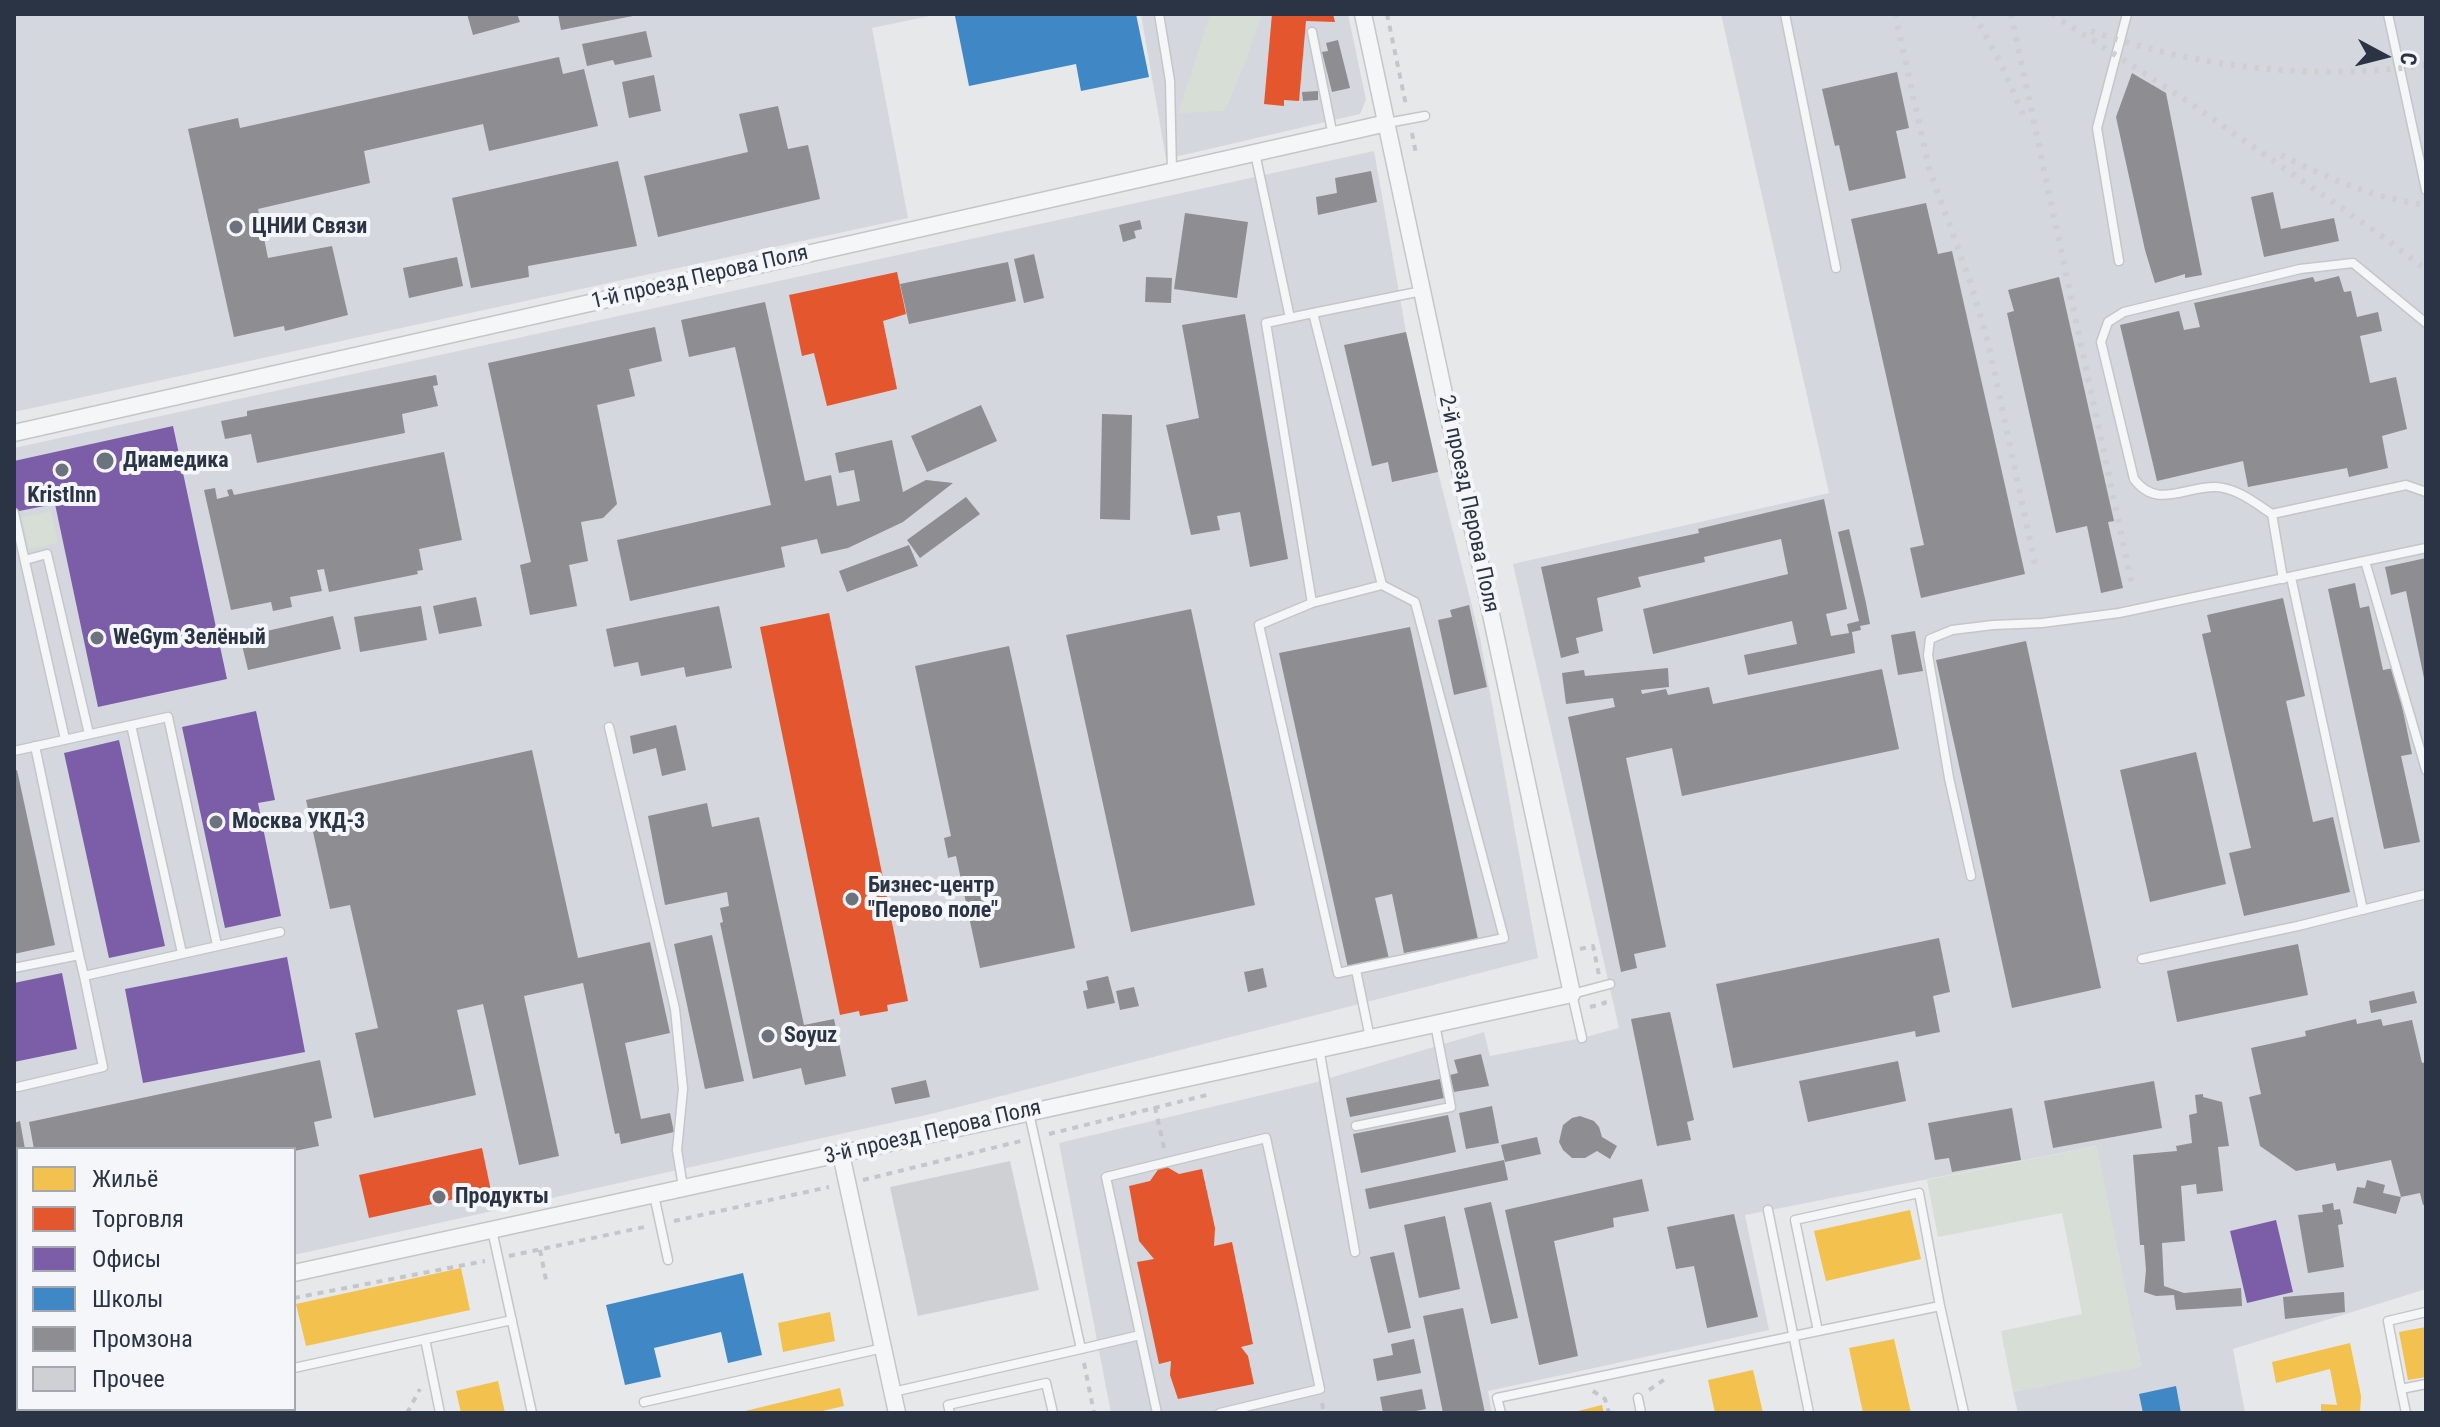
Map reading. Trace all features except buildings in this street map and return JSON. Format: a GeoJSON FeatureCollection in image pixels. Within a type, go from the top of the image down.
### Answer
{"type":"FeatureCollection","features":[{"type":"Feature","properties":{"kind":"street","name":"2-й проезд Перова Поля"},"geometry":{"type":"LineString","coordinates":[[1363,14],[1572,994]]}},
{"type":"Feature","properties":{"kind":"street","name":"1-й проезд Перова Поля"},"geometry":{"type":"LineString","coordinates":[[14,433],[1387,123]]}},
{"type":"Feature","properties":{"kind":"street","name":"3-й проезд Перова Поля"},"geometry":{"type":"LineString","coordinates":[[296,1273],[1572,994]]}},
{"type":"Feature","properties":{"kind":"street"},"geometry":{"type":"LineString","coordinates":[[841,1154],[897,1413]]}},
{"type":"Feature","properties":{"kind":"lane"},"geometry":{"type":"LineString","coordinates":[[1159,14],[1170,81],[1172,172]]}},
{"type":"Feature","properties":{"kind":"lane"},"geometry":{"type":"LineString","coordinates":[[1785,14],[1836,268]]}},
{"type":"Feature","properties":{"kind":"lane"},"geometry":{"type":"LineString","coordinates":[[2119,261],[2097,128],[2127,14]]}},
{"type":"Feature","properties":{"kind":"lane"},"geometry":{"type":"LineString","coordinates":[[2388,14],[2422,155],[2426,190]]}},
{"type":"Feature","properties":{"kind":"lane"},"geometry":{"type":"LineString","coordinates":[[1312,32],[1333,136]]}},
{"type":"Feature","properties":{"kind":"lane"},"geometry":{"type":"LineString","coordinates":[[1387,123],[1425,116]]}},
{"type":"Feature","properties":{"kind":"lane"},"geometry":{"type":"LineString","coordinates":[[1255,153],[1290,318]]}},
{"type":"Feature","properties":{"kind":"lane"},"geometry":{"type":"LineString","coordinates":[[2363,910],[2272,514],[2240,493],[2217,487],[2160,496],[2143,491],[2134,479],[2101,342],[2108,322],[2124,312],[2300,269],[2353,263],[2426,323]]}},
{"type":"Feature","properties":{"kind":"lane"},"geometry":{"type":"LineString","coordinates":[[1312,603],[1266,323],[1422,291]]}},
{"type":"Feature","properties":{"kind":"lane"},"geometry":{"type":"LineString","coordinates":[[1313,313],[1382,585]]}},
{"type":"Feature","properties":{"kind":"lane"},"geometry":{"type":"LineString","coordinates":[[2272,514],[2406,485],[2426,492]]}},
{"type":"Feature","properties":{"kind":"lane"},"geometry":{"type":"LineString","coordinates":[[14,513],[65,739]]}},
{"type":"Feature","properties":{"kind":"lane"},"geometry":{"type":"LineString","coordinates":[[1971,876],[1949,778],[1928,655],[1930,639],[1966,628],[2042,623],[2119,613],[2426,548]]}},
{"type":"Feature","properties":{"kind":"lane"},"geometry":{"type":"LineString","coordinates":[[25,560],[47,554],[89,734]]}},
{"type":"Feature","properties":{"kind":"lane"},"geometry":{"type":"LineString","coordinates":[[2365,561],[2426,770]]}},
{"type":"Feature","properties":{"kind":"lane"},"geometry":{"type":"LineString","coordinates":[[1382,585],[1415,602],[1504,938],[1338,973],[1259,625],[1312,603],[1382,585]]}},
{"type":"Feature","properties":{"kind":"lane"},"geometry":{"type":"LineString","coordinates":[[14,751],[168,717],[217,945]]}},
{"type":"Feature","properties":{"kind":"lane"},"geometry":{"type":"LineString","coordinates":[[131,725],[182,953]]}},
{"type":"Feature","properties":{"kind":"lane"},"geometry":{"type":"LineString","coordinates":[[609,727],[675,1009],[683,1089],[677,1150],[683,1187]]}},
{"type":"Feature","properties":{"kind":"lane"},"geometry":{"type":"LineString","coordinates":[[18,1087],[103,1067],[35,746]]}},
{"type":"Feature","properties":{"kind":"lane"},"geometry":{"type":"LineString","coordinates":[[2142,959],[2298,926],[2426,894]]}},
{"type":"Feature","properties":{"kind":"lane"},"geometry":{"type":"LineString","coordinates":[[84,976],[280,932]]}},
{"type":"Feature","properties":{"kind":"lane"},"geometry":{"type":"LineString","coordinates":[[14,968],[79,955]]}},
{"type":"Feature","properties":{"kind":"lane"},"geometry":{"type":"LineString","coordinates":[[1356,970],[1370,1038]]}},
{"type":"Feature","properties":{"kind":"lane"},"geometry":{"type":"LineString","coordinates":[[1582,1038],[1572,994],[1610,984]]}},
{"type":"Feature","properties":{"kind":"lane"},"geometry":{"type":"LineString","coordinates":[[1356,1126],[1451,1107],[1435,1023]]}},
{"type":"Feature","properties":{"kind":"lane"},"geometry":{"type":"LineString","coordinates":[[1319,1048],[1355,1252]]}},
{"type":"Feature","properties":{"kind":"lane"},"geometry":{"type":"LineString","coordinates":[[1029,1112],[1081,1349]]}},
{"type":"Feature","properties":{"kind":"lane"},"geometry":{"type":"LineString","coordinates":[[1157,1413],[1106,1177],[1266,1138],[1320,1389],[1220,1413]]}},
{"type":"Feature","properties":{"kind":"lane"},"geometry":{"type":"LineString","coordinates":[[1818,1331],[1795,1220],[1919,1193],[1964,1413]]}},
{"type":"Feature","properties":{"kind":"lane"},"geometry":{"type":"LineString","coordinates":[[653,1194],[668,1260]]}},
{"type":"Feature","properties":{"kind":"lane"},"geometry":{"type":"LineString","coordinates":[[1768,1210],[1809,1413]]}},
{"type":"Feature","properties":{"kind":"lane"},"geometry":{"type":"LineString","coordinates":[[492,1230],[532,1413]]}},
{"type":"Feature","properties":{"kind":"lane"},"geometry":{"type":"LineString","coordinates":[[1501,1413],[1497,1398],[1940,1306]]}},
{"type":"Feature","properties":{"kind":"lane"},"geometry":{"type":"LineString","coordinates":[[2406,1413],[2388,1321],[2426,1312]]}},
{"type":"Feature","properties":{"kind":"lane"},"geometry":{"type":"LineString","coordinates":[[296,1368],[512,1320]]}},
{"type":"Feature","properties":{"kind":"lane"},"geometry":{"type":"LineString","coordinates":[[892,1393],[1140,1335]]}},
{"type":"Feature","properties":{"kind":"lane"},"geometry":{"type":"LineString","coordinates":[[425,1339],[440,1413]]}},
{"type":"Feature","properties":{"kind":"lane"},"geometry":{"type":"LineString","coordinates":[[644,1402],[883,1348]]}},
{"type":"Feature","properties":{"kind":"lane"},"geometry":{"type":"LineString","coordinates":[[950,1413],[948,1405],[1046,1383],[1053,1413]]}},
{"type":"Feature","properties":{"kind":"lane"},"geometry":{"type":"LineString","coordinates":[[2401,1389],[2426,1384]]}},
{"type":"Feature","properties":{"kind":"lane"},"geometry":{"type":"LineString","coordinates":[[1638,1398],[1641,1413]]}},
{"type":"Feature","properties":{"kind":"path"},"geometry":{"type":"LineString","coordinates":[[1387,14],[1416,154]]}},
{"type":"Feature","properties":{"kind":"path"},"geometry":{"type":"LineString","coordinates":[[860,1181],[1155,1107],[1167,1162]]}},
{"type":"Feature","properties":{"kind":"path"},"geometry":{"type":"LineString","coordinates":[[540,1250],[547,1285]]}},
{"type":"Feature","properties":{"kind":"path"},"geometry":{"type":"LineString","coordinates":[[296,1298],[498,1258]]}},
{"type":"Feature","properties":{"kind":"path"},"geometry":{"type":"LineString","coordinates":[[1084,1360],[1094,1413]]}},
{"type":"Feature","properties":{"kind":"path"},"geometry":{"type":"LineString","coordinates":[[1577,1382],[1605,1399],[1609,1413]]}},
{"type":"Feature","properties":{"kind":"shaded area"},"geometry":{"type":"Polygon","coordinates":[[[14,14],[939,14],[872,28],[908,218],[14,412],[14,14]]]}},
{"type":"Feature","properties":{"kind":"shaded area"},"geometry":{"type":"Polygon","coordinates":[[[1141,14],[1348,14],[1366,100],[1360,114],[1166,159],[1141,14]]]}},
{"type":"Feature","properties":{"kind":"shaded area"},"geometry":{"type":"Polygon","coordinates":[[[1210,14],[1262,14],[1225,111],[1178,113],[1210,14]]]}},
{"type":"Feature","properties":{"kind":"shaded area"},"geometry":{"type":"Polygon","coordinates":[[[1721,14],[2426,14],[2426,1289],[2233,1349],[2245,1413],[2018,1413],[2013,1392],[2141,1366],[2096,1146],[1745,1215],[1769,1330],[1488,1391],[1492,1413],[1111,1413],[1059,1143],[1313,1083],[1484,1032],[1490,1056],[1619,1028],[1513,564],[1829,493],[1721,14]]]}},
{"type":"Feature","properties":{"kind":"shaded area"},"geometry":{"type":"Polygon","coordinates":[[[1374,151],[1406,332],[1480,638],[1538,958],[935,1113],[296,1255],[296,1147],[16,1147],[14,1318],[14,448],[1374,151]]]}},
{"type":"Feature","properties":{"kind":"shaded area"},"geometry":{"type":"Polygon","coordinates":[[[51,511],[58,543],[29,549],[22,517],[51,511]]]}},
{"type":"Feature","properties":{"kind":"shaded area"},"geometry":{"type":"Polygon","coordinates":[[[2097,1146],[2141,1367],[2013,1392],[2001,1331],[2082,1314],[2062,1213],[1938,1237],[1927,1180],[2097,1146]]]}},
{"type":"Feature","properties":{"kind":"railway"},"geometry":{"type":"LineString","coordinates":[[1895,14],[1929,168],[1971,284],[1988,342],[2035,564]]}},
{"type":"Feature","properties":{"kind":"railway"},"geometry":{"type":"LineString","coordinates":[[1974,14],[2003,68],[2026,122]]}},
{"type":"Feature","properties":{"kind":"railway"},"geometry":{"type":"LineString","coordinates":[[2011,14],[2132,585]]}},
{"type":"Feature","properties":{"kind":"railway"},"geometry":{"type":"LineString","coordinates":[[2052,14],[2190,103],[2385,238],[2426,270]]}},
{"type":"Feature","properties":{"kind":"railway"},"geometry":{"type":"LineString","coordinates":[[2091,31],[2173,54],[2256,68],[2341,72],[2426,65]]}},
{"type":"Feature","properties":{"kind":"railway"},"geometry":{"type":"LineString","coordinates":[[2281,155],[2351,186],[2426,205]]}},
{"type":"Feature","properties":{"kind":"place","name":"ЦНИИ Связи"},"geometry":{"type":"Point","coordinates":[236,227]}},
{"type":"Feature","properties":{"kind":"place","name":"Диамедика"},"geometry":{"type":"Point","coordinates":[105,461]}},
{"type":"Feature","properties":{"kind":"place","name":"KristInn"},"geometry":{"type":"Point","coordinates":[62,470]}},
{"type":"Feature","properties":{"kind":"place","name":"WeGym Зелёный"},"geometry":{"type":"Point","coordinates":[97,638]}},
{"type":"Feature","properties":{"kind":"place","name":"Москва УКД-3"},"geometry":{"type":"Point","coordinates":[216,822]}},
{"type":"Feature","properties":{"kind":"place","name":"Бизнес-центр \"Перово поле\""},"geometry":{"type":"Point","coordinates":[852,899]}},
{"type":"Feature","properties":{"kind":"place","name":"Soyuz"},"geometry":{"type":"Point","coordinates":[768,1036]}},
{"type":"Feature","properties":{"kind":"place","name":"Продукты"},"geometry":{"type":"Point","coordinates":[439,1197]}}]}
